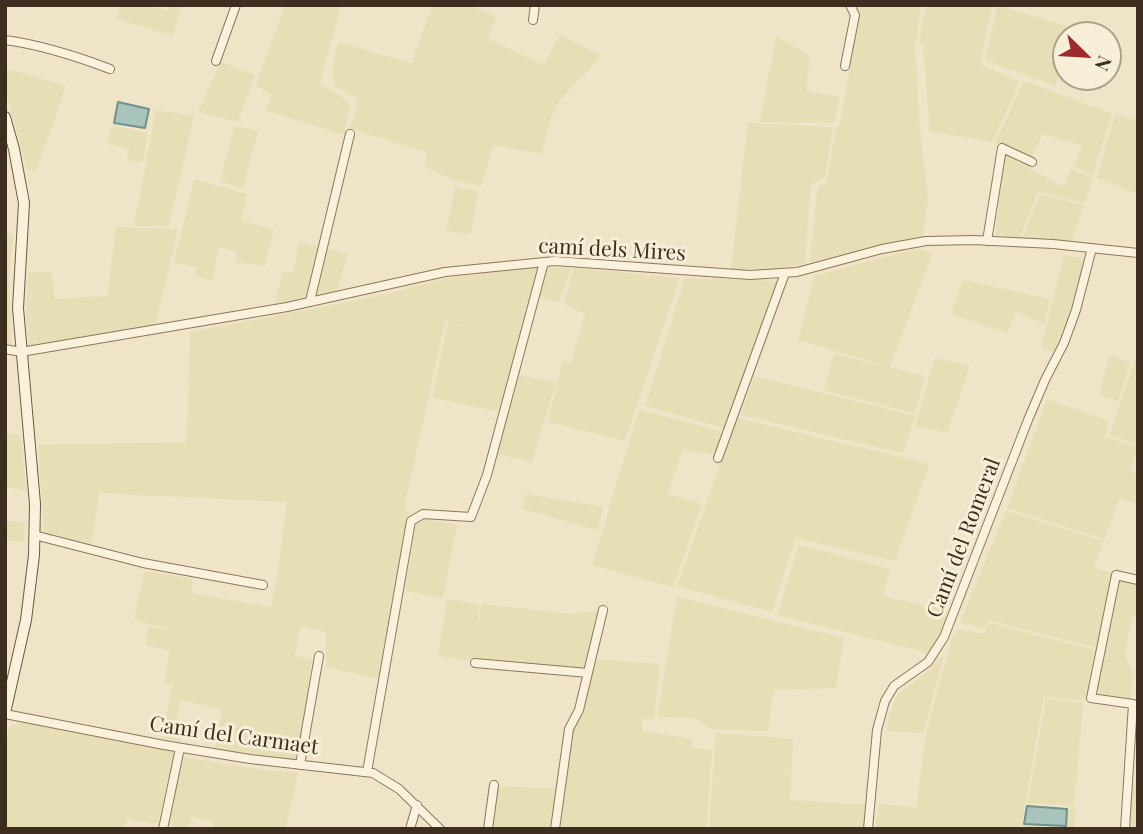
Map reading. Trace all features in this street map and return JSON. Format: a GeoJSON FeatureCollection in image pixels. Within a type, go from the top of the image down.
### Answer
{"type":"FeatureCollection","features":[{"type":"Feature","properties":{"kind":"main road"},"geometry":{"type":"LineString","coordinates":[[5,117],[24,203],[18,307],[35,504],[26,620],[5,713]]}},
{"type":"Feature","properties":{"kind":"street"},"geometry":{"type":"LineString","coordinates":[[216,61],[236,5]]}},
{"type":"Feature","properties":{"kind":"street"},"geometry":{"type":"LineString","coordinates":[[533,20],[536,5]]}},
{"type":"Feature","properties":{"kind":"street"},"geometry":{"type":"LineString","coordinates":[[845,66],[855,15],[850,5]]}},
{"type":"Feature","properties":{"kind":"street"},"geometry":{"type":"LineString","coordinates":[[5,40],[71,55],[110,69]]}},
{"type":"Feature","properties":{"kind":"street"},"geometry":{"type":"LineString","coordinates":[[310,301],[349,134]]}},
{"type":"Feature","properties":{"kind":"street"},"geometry":{"type":"LineString","coordinates":[[988,241],[1002,148],[1032,162]]}},
{"type":"Feature","properties":{"kind":"street"},"geometry":{"type":"LineString","coordinates":[[5,157],[17,162]]}},
{"type":"Feature","properties":{"kind":"street","name":"camí dels Mires"},"geometry":{"type":"LineString","coordinates":[[5,349],[21,352],[310,301],[444,272],[555,261],[750,275],[785,273],[926,241],[988,241],[1138,253]]}},
{"type":"Feature","properties":{"kind":"street","name":"Camí del Romeral"},"geometry":{"type":"LineString","coordinates":[[868,829],[877,730],[885,701],[894,686],[928,662],[944,637],[1028,420],[1064,343],[1076,310],[1092,248]]}},
{"type":"Feature","properties":{"kind":"street"},"geometry":{"type":"LineString","coordinates":[[367,772],[411,521],[423,514],[471,517],[487,475],[544,262]]}},
{"type":"Feature","properties":{"kind":"street"},"geometry":{"type":"LineString","coordinates":[[718,458],[785,273]]}},
{"type":"Feature","properties":{"kind":"street"},"geometry":{"type":"LineString","coordinates":[[34,535],[143,563],[263,585]]}},
{"type":"Feature","properties":{"kind":"street"},"geometry":{"type":"LineString","coordinates":[[1125,829],[1133,704],[1091,698],[1116,575],[1138,580]]}},
{"type":"Feature","properties":{"kind":"street"},"geometry":{"type":"LineString","coordinates":[[555,829],[569,729],[579,710],[603,610]]}},
{"type":"Feature","properties":{"kind":"street"},"geometry":{"type":"LineString","coordinates":[[300,765],[318,656]]}},
{"type":"Feature","properties":{"kind":"street"},"geometry":{"type":"LineString","coordinates":[[475,663],[588,673]]}},
{"type":"Feature","properties":{"kind":"street","name":"Camí del Carmaet"},"geometry":{"type":"LineString","coordinates":[[5,713],[180,748],[367,772],[399,789],[440,829]]}},
{"type":"Feature","properties":{"kind":"street"},"geometry":{"type":"LineString","coordinates":[[163,829],[180,748]]}},
{"type":"Feature","properties":{"kind":"street"},"geometry":{"type":"LineString","coordinates":[[488,829],[494,785]]}},
{"type":"Feature","properties":{"kind":"street"},"geometry":{"type":"LineString","coordinates":[[410,829],[417,805]]}},
{"type":"Feature","properties":{"kind":"shaded area"},"geometry":{"type":"Polygon","coordinates":[[[121,5],[147,5],[167,11],[170,5],[182,5],[173,36],[117,19],[121,5]]]}},
{"type":"Feature","properties":{"kind":"shaded area"},"geometry":{"type":"Polygon","coordinates":[[[285,5],[341,5],[320,83],[350,103],[344,135],[265,110],[272,95],[256,85],[285,5]]]}},
{"type":"Feature","properties":{"kind":"shaded area"},"geometry":{"type":"Polygon","coordinates":[[[433,5],[469,5],[496,16],[488,39],[544,65],[560,35],[601,56],[560,100],[548,125],[542,154],[493,145],[481,186],[452,179],[425,167],[427,152],[350,129],[357,105],[356,98],[336,87],[332,70],[338,42],[411,63],[433,5]]]}},
{"type":"Feature","properties":{"kind":"shaded area"},"geometry":{"type":"Polygon","coordinates":[[[856,5],[921,5],[915,46],[928,199],[923,237],[810,262],[817,189],[827,181],[836,128],[840,126],[859,11],[856,5]]]}},
{"type":"Feature","properties":{"kind":"shaded area"},"geometry":{"type":"Polygon","coordinates":[[[926,5],[992,5],[980,64],[1020,82],[992,142],[930,131],[923,45],[919,42],[926,5]]]}},
{"type":"Feature","properties":{"kind":"shaded area"},"geometry":{"type":"Polygon","coordinates":[[[997,5],[1052,22],[1052,85],[985,60],[997,5]]]}},
{"type":"Feature","properties":{"kind":"shaded area"},"geometry":{"type":"Polygon","coordinates":[[[776,36],[810,56],[806,91],[840,97],[835,123],[760,122],[776,36]]]}},
{"type":"Feature","properties":{"kind":"shaded area"},"geometry":{"type":"Polygon","coordinates":[[[221,62],[255,75],[238,122],[198,112],[221,62]]]}},
{"type":"Feature","properties":{"kind":"shaded area"},"geometry":{"type":"Polygon","coordinates":[[[5,68],[66,86],[36,171],[27,169],[5,91],[5,68]]]}},
{"type":"Feature","properties":{"kind":"shaded area"},"geometry":{"type":"Polygon","coordinates":[[[1024,81],[1112,114],[1093,175],[1074,167],[1082,145],[1043,134],[1031,158],[995,143],[1024,81]]]}},
{"type":"Feature","properties":{"kind":"shaded area"},"geometry":{"type":"Polygon","coordinates":[[[156,110],[194,116],[169,226],[134,226],[156,110]]]}},
{"type":"Feature","properties":{"kind":"shaded area"},"geometry":{"type":"Polygon","coordinates":[[[1115,114],[1138,121],[1138,194],[1097,178],[1115,114]]]}},
{"type":"Feature","properties":{"kind":"shaded area"},"geometry":{"type":"Polygon","coordinates":[[[748,123],[833,127],[825,178],[811,184],[805,264],[775,270],[731,269],[748,123]]]}},
{"type":"Feature","properties":{"kind":"shaded area"},"geometry":{"type":"Polygon","coordinates":[[[112,125],[148,134],[142,163],[127,160],[129,149],[107,144],[112,125]]]}},
{"type":"Feature","properties":{"kind":"shaded area"},"geometry":{"type":"Polygon","coordinates":[[[235,126],[259,131],[242,189],[220,181],[235,126]]]}},
{"type":"Feature","properties":{"kind":"shaded area"},"geometry":{"type":"Polygon","coordinates":[[[1007,156],[1063,187],[1071,169],[1093,178],[1085,203],[1038,192],[1020,238],[995,235],[1004,158],[1007,156]]]}},
{"type":"Feature","properties":{"kind":"shaded area"},"geometry":{"type":"Polygon","coordinates":[[[194,179],[247,194],[241,220],[274,230],[265,266],[236,262],[237,251],[219,248],[212,280],[195,276],[197,267],[174,263],[194,179]]]}},
{"type":"Feature","properties":{"kind":"shaded area"},"geometry":{"type":"Polygon","coordinates":[[[455,187],[479,191],[470,235],[446,230],[455,187]]]}},
{"type":"Feature","properties":{"kind":"shaded area"},"geometry":{"type":"Polygon","coordinates":[[[1040,195],[1084,205],[1071,242],[1022,239],[1040,195]]]}},
{"type":"Feature","properties":{"kind":"shaded area"},"geometry":{"type":"Polygon","coordinates":[[[116,227],[178,229],[155,326],[29,347],[26,314],[28,272],[51,272],[55,299],[107,296],[116,227]]]}},
{"type":"Feature","properties":{"kind":"shaded area"},"geometry":{"type":"Polygon","coordinates":[[[5,233],[13,234],[9,280],[12,344],[5,345],[5,233]]]}},
{"type":"Feature","properties":{"kind":"shaded area"},"geometry":{"type":"Polygon","coordinates":[[[299,242],[348,254],[337,291],[274,304],[283,272],[293,273],[299,242]]]}},
{"type":"Feature","properties":{"kind":"shaded area"},"geometry":{"type":"Polygon","coordinates":[[[915,249],[933,252],[890,367],[798,340],[814,276],[915,249]]]}},
{"type":"Feature","properties":{"kind":"shaded area"},"geometry":{"type":"Polygon","coordinates":[[[1064,256],[1086,258],[1071,314],[1055,353],[1041,348],[1064,256]]]}},
{"type":"Feature","properties":{"kind":"shaded area"},"geometry":{"type":"Polygon","coordinates":[[[539,267],[501,412],[432,398],[448,323],[475,328],[445,321],[404,509],[409,512],[379,679],[326,667],[326,632],[300,626],[295,656],[312,660],[298,760],[215,748],[222,709],[180,700],[175,728],[183,730],[181,742],[161,739],[174,680],[170,685],[165,682],[170,651],[146,645],[148,627],[186,631],[148,624],[134,618],[145,571],[192,579],[192,593],[271,607],[287,502],[99,493],[91,546],[44,535],[38,445],[187,442],[190,332],[379,296],[448,278],[539,267]]]}},
{"type":"Feature","properties":{"kind":"shaded area"},"geometry":{"type":"Polygon","coordinates":[[[547,268],[571,268],[559,303],[539,296],[547,268]]]}},
{"type":"Feature","properties":{"kind":"shaded area"},"geometry":{"type":"Polygon","coordinates":[[[574,268],[680,278],[625,441],[548,422],[563,361],[571,363],[585,314],[564,304],[574,268]]]}},
{"type":"Feature","properties":{"kind":"shaded area"},"geometry":{"type":"Polygon","coordinates":[[[685,278],[779,281],[724,428],[645,406],[685,278]]]}},
{"type":"Feature","properties":{"kind":"shaded area"},"geometry":{"type":"Polygon","coordinates":[[[963,280],[1050,299],[1044,324],[1016,312],[1007,333],[951,314],[963,280]]]}},
{"type":"Feature","properties":{"kind":"shaded area"},"geometry":{"type":"Polygon","coordinates":[[[1138,351],[1138,444],[1109,435],[1138,351]]]}},
{"type":"Feature","properties":{"kind":"shaded area"},"geometry":{"type":"Polygon","coordinates":[[[834,354],[925,376],[915,413],[824,390],[834,354]]]}},
{"type":"Feature","properties":{"kind":"shaded area"},"geometry":{"type":"Polygon","coordinates":[[[1110,355],[1130,363],[1118,401],[1099,395],[1110,355]]]}},
{"type":"Feature","properties":{"kind":"shaded area"},"geometry":{"type":"Polygon","coordinates":[[[935,358],[970,366],[947,432],[915,427],[935,358]]]}},
{"type":"Feature","properties":{"kind":"shaded area"},"geometry":{"type":"Polygon","coordinates":[[[517,375],[556,382],[532,462],[497,454],[517,375]]]}},
{"type":"Feature","properties":{"kind":"shaded area"},"geometry":{"type":"Polygon","coordinates":[[[754,376],[915,416],[903,453],[741,415],[754,376]]]}},
{"type":"Feature","properties":{"kind":"shaded area"},"geometry":{"type":"Polygon","coordinates":[[[1047,399],[1109,421],[1105,437],[1138,447],[1130,472],[1138,475],[1138,504],[1119,499],[1105,539],[1007,508],[1047,399]]]}},
{"type":"Feature","properties":{"kind":"shaded area"},"geometry":{"type":"Polygon","coordinates":[[[639,410],[725,432],[716,455],[683,450],[667,494],[702,504],[673,587],[592,565],[639,410]]]}},
{"type":"Feature","properties":{"kind":"shaded area"},"geometry":{"type":"Polygon","coordinates":[[[737,418],[929,464],[895,561],[796,538],[772,612],[677,586],[737,418]]]}},
{"type":"Feature","properties":{"kind":"shaded area"},"geometry":{"type":"Polygon","coordinates":[[[5,433],[21,435],[26,491],[5,487],[5,433]]]}},
{"type":"Feature","properties":{"kind":"shaded area"},"geometry":{"type":"Polygon","coordinates":[[[526,494],[604,507],[597,530],[522,509],[526,494]]]}},
{"type":"Feature","properties":{"kind":"shaded area"},"geometry":{"type":"Polygon","coordinates":[[[1006,511],[1103,541],[1094,568],[1113,573],[1098,648],[989,620],[984,628],[960,622],[1006,511]]]}},
{"type":"Feature","properties":{"kind":"shaded area"},"geometry":{"type":"Polygon","coordinates":[[[422,519],[457,525],[443,598],[405,591],[416,523],[422,519]]]}},
{"type":"Feature","properties":{"kind":"shaded area"},"geometry":{"type":"Polygon","coordinates":[[[5,521],[25,522],[24,542],[5,540],[5,521]]]}},
{"type":"Feature","properties":{"kind":"shaded area"},"geometry":{"type":"Polygon","coordinates":[[[799,545],[890,569],[882,596],[951,611],[939,638],[928,653],[777,615],[799,545]]]}},
{"type":"Feature","properties":{"kind":"shaded area"},"geometry":{"type":"Polygon","coordinates":[[[1119,580],[1138,584],[1138,616],[1133,616],[1124,655],[1133,671],[1131,701],[1095,695],[1119,580]]]}},
{"type":"Feature","properties":{"kind":"shaded area"},"geometry":{"type":"Polygon","coordinates":[[[677,597],[844,638],[836,688],[774,690],[768,731],[711,729],[694,718],[657,717],[677,597]]]}},
{"type":"Feature","properties":{"kind":"shaded area"},"geometry":{"type":"Polygon","coordinates":[[[447,599],[479,604],[477,631],[482,604],[571,614],[600,611],[588,669],[438,656],[447,599]]]}},
{"type":"Feature","properties":{"kind":"shaded area"},"geometry":{"type":"Polygon","coordinates":[[[989,623],[1095,650],[1084,701],[1044,697],[1021,829],[875,829],[879,804],[916,807],[926,735],[951,640],[958,629],[983,634],[989,623]]]}},
{"type":"Feature","properties":{"kind":"shaded area"},"geometry":{"type":"Polygon","coordinates":[[[944,655],[923,733],[887,731],[888,719],[897,695],[931,669],[944,655]]]}},
{"type":"Feature","properties":{"kind":"shaded area"},"geometry":{"type":"Polygon","coordinates":[[[595,659],[660,664],[654,719],[642,718],[643,731],[692,739],[692,748],[712,750],[706,829],[560,829],[573,727],[595,659]]]}},
{"type":"Feature","properties":{"kind":"shaded area"},"geometry":{"type":"Polygon","coordinates":[[[1046,699],[1083,703],[1074,806],[1028,803],[1046,699]]]}},
{"type":"Feature","properties":{"kind":"shaded area"},"geometry":{"type":"Polygon","coordinates":[[[22,722],[174,752],[158,824],[127,819],[125,829],[5,829],[5,747],[10,726],[22,722]]]}},
{"type":"Feature","properties":{"kind":"shaded area"},"geometry":{"type":"Polygon","coordinates":[[[716,733],[793,739],[790,800],[867,805],[863,829],[709,829],[716,733]]]}},
{"type":"Feature","properties":{"kind":"shaded area"},"geometry":{"type":"Polygon","coordinates":[[[183,757],[270,771],[298,772],[286,829],[213,829],[214,821],[192,817],[188,828],[167,826],[183,757]]]}},
{"type":"Feature","properties":{"kind":"shaded area"},"geometry":{"type":"Polygon","coordinates":[[[1131,782],[1138,783],[1138,829],[1128,829],[1131,782]]]}},
{"type":"Feature","properties":{"kind":"shaded area"},"geometry":{"type":"Polygon","coordinates":[[[498,786],[558,789],[551,829],[492,829],[498,786]]]}},
{"type":"Feature","properties":{"kind":"shaded area"},"geometry":{"type":"Polygon","coordinates":[[[1028,805],[1076,809],[1074,829],[1023,829],[1028,805]]]}},
{"type":"Feature","properties":{"kind":"water"},"geometry":{"type":"Polygon","coordinates":[[[118,102],[149,109],[145,128],[114,123],[118,102]]]}},
{"type":"Feature","properties":{"kind":"water"},"geometry":{"type":"Polygon","coordinates":[[[1027,806],[1067,809],[1066,826],[1024,824],[1027,806]]]}}]}
